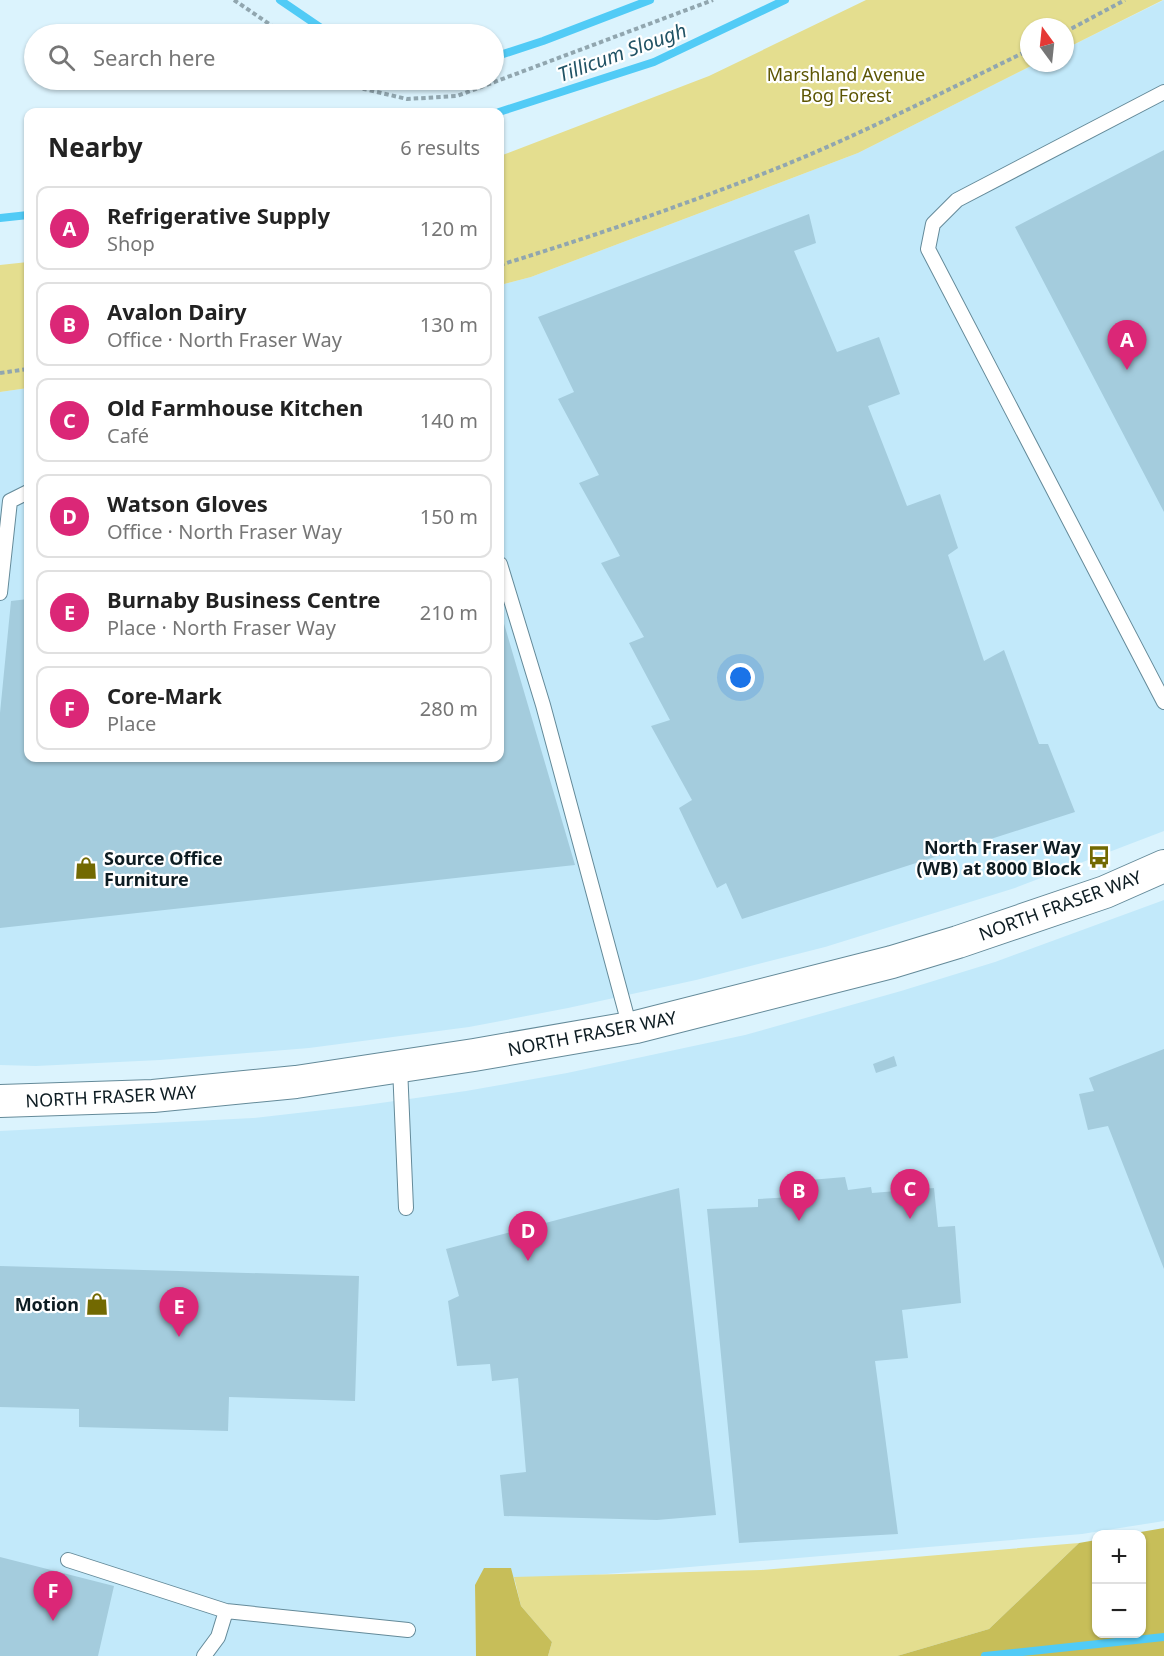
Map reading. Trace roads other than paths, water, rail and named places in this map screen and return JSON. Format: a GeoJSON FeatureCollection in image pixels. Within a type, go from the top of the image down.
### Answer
{"type":"FeatureCollection","features":[{"type":"Feature","properties":{"kind":"street","name":"NORTH FRASER WAY"},"geometry":{"type":"LineString","coordinates":[[0,1101],[153,1096],[296,1082],[630,1028],[820,981],[925,952],[1105,892],[1164,866]]}},
{"type":"Feature","properties":{"kind":"lane"},"geometry":{"type":"LineString","coordinates":[[1164,92],[957,200],[933,224],[928,249],[1164,702]]}},
{"type":"Feature","properties":{"kind":"lane"},"geometry":{"type":"LineString","coordinates":[[0,593],[10,501],[24,494]]}},
{"type":"Feature","properties":{"kind":"lane"},"geometry":{"type":"LineString","coordinates":[[504,577],[543,705],[630,1028]]}},
{"type":"Feature","properties":{"kind":"lane"},"geometry":{"type":"LineString","coordinates":[[400,1067],[406,1208]]}},
{"type":"Feature","properties":{"kind":"lane"},"geometry":{"type":"LineString","coordinates":[[68,1560],[226,1611],[408,1630]]}},
{"type":"Feature","properties":{"kind":"lane"},"geometry":{"type":"LineString","coordinates":[[204,1656],[218,1637],[226,1611]]}},
{"type":"Feature","properties":{"kind":"waterway"},"geometry":{"type":"LineString","coordinates":[[280,0],[315,24]]}},
{"type":"Feature","properties":{"kind":"waterway"},"geometry":{"type":"LineString","coordinates":[[504,54],[650,0]]}},
{"type":"Feature","properties":{"kind":"waterway","name":"Tillicum Slough"},"geometry":{"type":"LineString","coordinates":[[504,110],[654,62],[785,0]]}},
{"type":"Feature","properties":{"kind":"waterway","name":"Tillicum Slough"},"geometry":{"type":"LineString","coordinates":[[0,218],[24,215]]}},
{"type":"Feature","properties":{"kind":"waterway"},"geometry":{"type":"LineString","coordinates":[[985,1656],[1164,1637]]}},
{"type":"Feature","properties":{"kind":"place","name":"Refrigerative Supply"},"geometry":{"type":"Point","coordinates":[1127,370]}},
{"type":"Feature","properties":{"kind":"place","name":"North Fraser Way (WB) at 8000 Block"},"geometry":{"type":"Point","coordinates":[1099,857]}},
{"type":"Feature","properties":{"kind":"place","name":"Source Office Furniture"},"geometry":{"type":"Point","coordinates":[86,868]}},
{"type":"Feature","properties":{"kind":"place","name":"Old Farmhouse Kitchen"},"geometry":{"type":"Point","coordinates":[910,1219]}},
{"type":"Feature","properties":{"kind":"place","name":"Avalon Dairy"},"geometry":{"type":"Point","coordinates":[799,1221]}},
{"type":"Feature","properties":{"kind":"place","name":"Watson Gloves"},"geometry":{"type":"Point","coordinates":[528,1261]}},
{"type":"Feature","properties":{"kind":"place","name":"Motion"},"geometry":{"type":"Point","coordinates":[97,1304]}},
{"type":"Feature","properties":{"kind":"place","name":"Burnaby Business Centre"},"geometry":{"type":"Point","coordinates":[179,1337]}},
{"type":"Feature","properties":{"kind":"place","name":"Core-Mark"},"geometry":{"type":"Point","coordinates":[53,1621]}},
{"type":"Feature","properties":{"kind":"park label","name":"Marshland Avenue Bog Forest"},"geometry":{"type":"Point","coordinates":[846,84]}}]}
